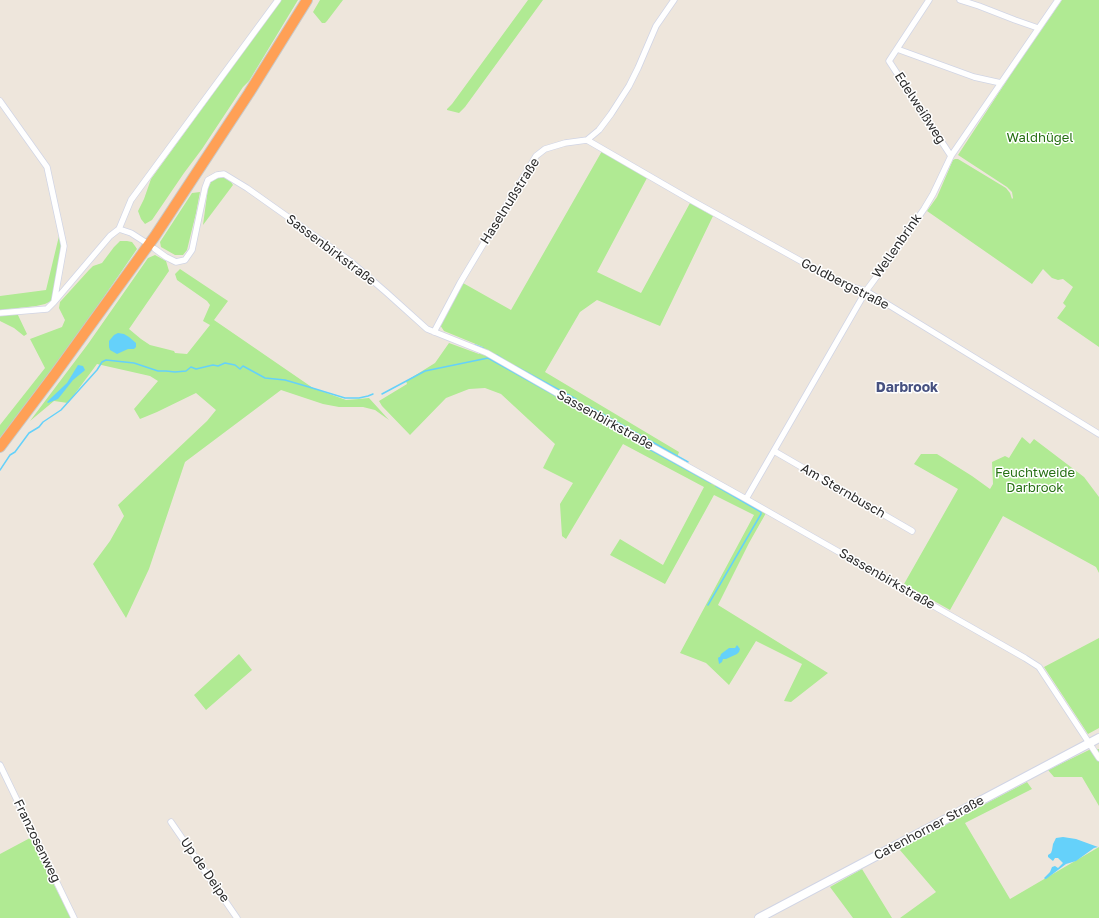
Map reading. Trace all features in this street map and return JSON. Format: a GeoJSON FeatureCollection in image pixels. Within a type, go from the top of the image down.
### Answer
{"type":"FeatureCollection","features":[{"type":"Feature","properties":{"kind":"highway"},"geometry":{"type":"LineString","coordinates":[[0,447],[155,236],[222,136],[307,0]]}},
{"type":"Feature","properties":{"kind":"street"},"geometry":{"type":"LineString","coordinates":[[0,313],[47,309],[110,236],[119,229],[131,200],[278,0]]}},
{"type":"Feature","properties":{"kind":"street"},"geometry":{"type":"LineString","coordinates":[[588,140],[599,130],[629,86],[656,26],[674,0]]}},
{"type":"Feature","properties":{"kind":"street"},"geometry":{"type":"LineString","coordinates":[[929,0],[897,49],[974,77],[1001,83]]}},
{"type":"Feature","properties":{"kind":"street"},"geometry":{"type":"LineString","coordinates":[[960,0],[1038,28]]}},
{"type":"Feature","properties":{"kind":"street","name":"Wellenbrink"},"geometry":{"type":"LineString","coordinates":[[746,499],[866,291],[927,204],[951,156],[1058,0]]}},
{"type":"Feature","properties":{"kind":"street","name":"Edelweißweg"},"geometry":{"type":"LineString","coordinates":[[897,49],[889,61],[951,156]]}},
{"type":"Feature","properties":{"kind":"street"},"geometry":{"type":"LineString","coordinates":[[0,101],[47,167],[64,246],[54,302]]}},
{"type":"Feature","properties":{"kind":"street","name":"Goldbergstraße"},"geometry":{"type":"LineString","coordinates":[[588,140],[689,200],[844,285],[866,291],[1099,434]]}},
{"type":"Feature","properties":{"kind":"street","name":"Haselnußstraße"},"geometry":{"type":"LineString","coordinates":[[434,332],[460,283],[536,156],[545,149],[565,143],[588,140]]}},
{"type":"Feature","properties":{"kind":"street","name":"Sassenbirkstraße"},"geometry":{"type":"LineString","coordinates":[[155,249],[176,262],[185,260],[192,250],[206,184],[208,180],[217,175],[224,174],[247,188],[350,261],[427,329],[487,354],[746,499],[1040,667],[1099,758]]}},
{"type":"Feature","properties":{"kind":"street"},"geometry":{"type":"LineString","coordinates":[[119,229],[131,233],[145,242]]}},
{"type":"Feature","properties":{"kind":"street","name":"Am Sternbusch"},"geometry":{"type":"LineString","coordinates":[[774,451],[912,531]]}},
{"type":"Feature","properties":{"kind":"street","name":"Catenhorner Straße"},"geometry":{"type":"LineString","coordinates":[[759,918],[1099,738]]}},
{"type":"Feature","properties":{"kind":"street","name":"Franzosenweg"},"geometry":{"type":"LineString","coordinates":[[0,765],[74,918]]}},
{"type":"Feature","properties":{"kind":"street","name":"Up de Deipe"},"geometry":{"type":"LineString","coordinates":[[171,822],[238,918]]}},
{"type":"Feature","properties":{"kind":"green space"},"geometry":{"type":"Polygon","coordinates":[[[281,0],[298,0],[249,81],[243,87],[152,220],[145,224],[138,211],[151,179],[281,0]]]}},
{"type":"Feature","properties":{"kind":"green space"},"geometry":{"type":"Polygon","coordinates":[[[320,0],[343,0],[325,23],[322,23],[313,12],[320,0]]]}},
{"type":"Feature","properties":{"kind":"green space"},"geometry":{"type":"Polygon","coordinates":[[[528,0],[543,0],[465,107],[459,113],[447,110],[447,109],[528,0]]]}},
{"type":"Feature","properties":{"kind":"green space","name":"Waldhügel"},"geometry":{"type":"Polygon","coordinates":[[[1062,0],[1099,0],[1099,347],[1057,318],[1066,306],[1063,303],[1073,287],[1063,279],[1058,280],[1052,278],[1043,269],[1032,284],[927,211],[937,197],[953,160],[955,159],[958,159],[1006,188],[1012,199],[1013,198],[1012,192],[1007,187],[958,155],[1062,0]]]}},
{"type":"Feature","properties":{"kind":"green space"},"geometry":{"type":"Polygon","coordinates":[[[602,151],[647,178],[597,272],[641,293],[690,203],[713,216],[660,326],[597,300],[580,312],[545,372],[679,452],[675,463],[766,513],[718,605],[828,673],[791,702],[784,701],[802,664],[756,641],[729,685],[706,663],[680,653],[754,515],[714,495],[665,584],[610,555],[620,539],[663,565],[704,487],[623,444],[566,539],[562,536],[560,504],[573,483],[543,468],[555,444],[501,394],[485,388],[469,389],[446,398],[410,435],[379,401],[407,384],[406,381],[435,363],[449,343],[479,354],[483,347],[444,331],[440,325],[463,283],[511,310],[602,151]]]}},
{"type":"Feature","properties":{"kind":"green space"},"geometry":{"type":"Polygon","coordinates":[[[218,178],[225,178],[233,185],[203,225],[208,188],[211,182],[218,178]]]}},
{"type":"Feature","properties":{"kind":"green space"},"geometry":{"type":"Polygon","coordinates":[[[200,192],[187,250],[183,255],[175,255],[161,247],[160,242],[192,193],[200,192]]]}},
{"type":"Feature","properties":{"kind":"green space"},"geometry":{"type":"Polygon","coordinates":[[[59,236],[61,244],[55,297],[45,304],[0,310],[0,296],[46,290],[59,236]]]}},
{"type":"Feature","properties":{"kind":"green space"},"geometry":{"type":"Polygon","coordinates":[[[120,241],[132,242],[137,249],[49,376],[0,440],[0,425],[45,368],[30,339],[62,327],[65,320],[59,308],[60,302],[93,266],[102,263],[120,241]]]}},
{"type":"Feature","properties":{"kind":"green space"},"geometry":{"type":"Polygon","coordinates":[[[155,255],[166,261],[169,271],[129,329],[141,339],[150,345],[174,351],[175,353],[187,354],[210,325],[203,321],[210,305],[207,301],[177,280],[175,274],[180,269],[228,301],[214,320],[313,388],[346,400],[369,398],[389,420],[375,410],[363,407],[339,407],[323,404],[281,390],[185,462],[149,569],[126,618],[93,564],[110,541],[124,516],[118,505],[207,421],[216,410],[196,393],[140,419],[134,409],[158,381],[150,376],[97,364],[68,403],[54,401],[30,421],[88,344],[148,258],[155,255]]]}},
{"type":"Feature","properties":{"kind":"green space"},"geometry":{"type":"Polygon","coordinates":[[[17,313],[27,334],[24,336],[14,328],[0,321],[0,315],[17,313]]]}},
{"type":"Feature","properties":{"kind":"green space","name":"Feuchtweide Darbrook"},"geometry":{"type":"Polygon","coordinates":[[[1022,437],[1030,444],[1034,439],[1084,477],[1099,497],[1099,573],[1096,567],[1003,516],[950,610],[904,584],[958,489],[914,464],[921,454],[937,454],[990,489],[993,484],[992,462],[1005,456],[1009,458],[1022,437]]]}},
{"type":"Feature","properties":{"kind":"green space"},"geometry":{"type":"Polygon","coordinates":[[[1099,638],[1099,728],[1088,734],[1044,667],[1099,638]]]}},
{"type":"Feature","properties":{"kind":"green space"},"geometry":{"type":"Polygon","coordinates":[[[239,654],[252,670],[206,710],[194,695],[239,654]]]}},
{"type":"Feature","properties":{"kind":"green space"},"geometry":{"type":"Polygon","coordinates":[[[1099,749],[1099,806],[1082,777],[1054,777],[1048,770],[1089,750],[1099,749]]]}},
{"type":"Feature","properties":{"kind":"green space"},"geometry":{"type":"Polygon","coordinates":[[[1027,782],[1032,789],[965,823],[1010,899],[1099,847],[1099,918],[900,918],[936,892],[899,849],[1027,782]]]}},
{"type":"Feature","properties":{"kind":"green space"},"geometry":{"type":"Polygon","coordinates":[[[30,838],[71,918],[0,918],[0,854],[30,838]]]}},
{"type":"Feature","properties":{"kind":"green space"},"geometry":{"type":"Polygon","coordinates":[[[862,869],[892,918],[853,918],[830,887],[862,869]]]}},
{"type":"Feature","properties":{"kind":"water"},"geometry":{"type":"Polygon","coordinates":[[[118,333],[129,337],[136,343],[136,347],[117,354],[110,350],[109,341],[118,333]]]}},
{"type":"Feature","properties":{"kind":"water"},"geometry":{"type":"Polygon","coordinates":[[[78,365],[83,366],[85,370],[73,380],[58,399],[48,403],[47,402],[67,383],[78,365]]]}},
{"type":"Feature","properties":{"kind":"water"},"geometry":{"type":"Polygon","coordinates":[[[737,645],[740,649],[739,652],[726,659],[723,659],[719,664],[718,658],[721,654],[729,648],[735,648],[737,645]]]}},
{"type":"Feature","properties":{"kind":"water"},"geometry":{"type":"Polygon","coordinates":[[[1063,837],[1076,839],[1098,847],[1094,848],[1076,861],[1066,864],[1045,879],[1044,878],[1050,872],[1052,867],[1055,866],[1058,868],[1063,863],[1058,858],[1055,858],[1053,861],[1048,857],[1048,855],[1051,853],[1056,838],[1063,837]]]}},
{"type":"Feature","properties":{"kind":"waterway"},"geometry":{"type":"LineString","coordinates":[[475,345],[483,348]]}},
{"type":"Feature","properties":{"kind":"waterway"},"geometry":{"type":"LineString","coordinates":[[497,355],[509,363]]}},
{"type":"Feature","properties":{"kind":"waterway"},"geometry":{"type":"LineString","coordinates":[[382,394],[425,371],[488,358],[558,397]]}},
{"type":"Feature","properties":{"kind":"waterway"},"geometry":{"type":"LineString","coordinates":[[0,470],[10,455],[15,452],[29,433],[61,410],[97,370],[102,362],[106,360],[134,363],[158,371],[175,372],[186,371],[191,367],[196,369],[213,365],[218,366],[225,363],[235,365],[240,369],[243,366],[265,378],[285,380],[345,398],[359,398],[373,394]]}},
{"type":"Feature","properties":{"kind":"waterway"},"geometry":{"type":"LineString","coordinates":[[515,366],[576,399]]}},
{"type":"Feature","properties":{"kind":"waterway"},"geometry":{"type":"LineString","coordinates":[[588,406],[688,462]]}},
{"type":"Feature","properties":{"kind":"waterway"},"geometry":{"type":"LineString","coordinates":[[592,416],[634,440]]}},
{"type":"Feature","properties":{"kind":"waterway"},"geometry":{"type":"LineString","coordinates":[[640,444],[711,483]]}},
{"type":"Feature","properties":{"kind":"waterway"},"geometry":{"type":"LineString","coordinates":[[708,605],[761,514],[761,512],[716,486]]}},
{"type":"Feature","properties":{"kind":"district","name":"Darbrook"},"geometry":{"type":"Point","coordinates":[907,388]}}]}
